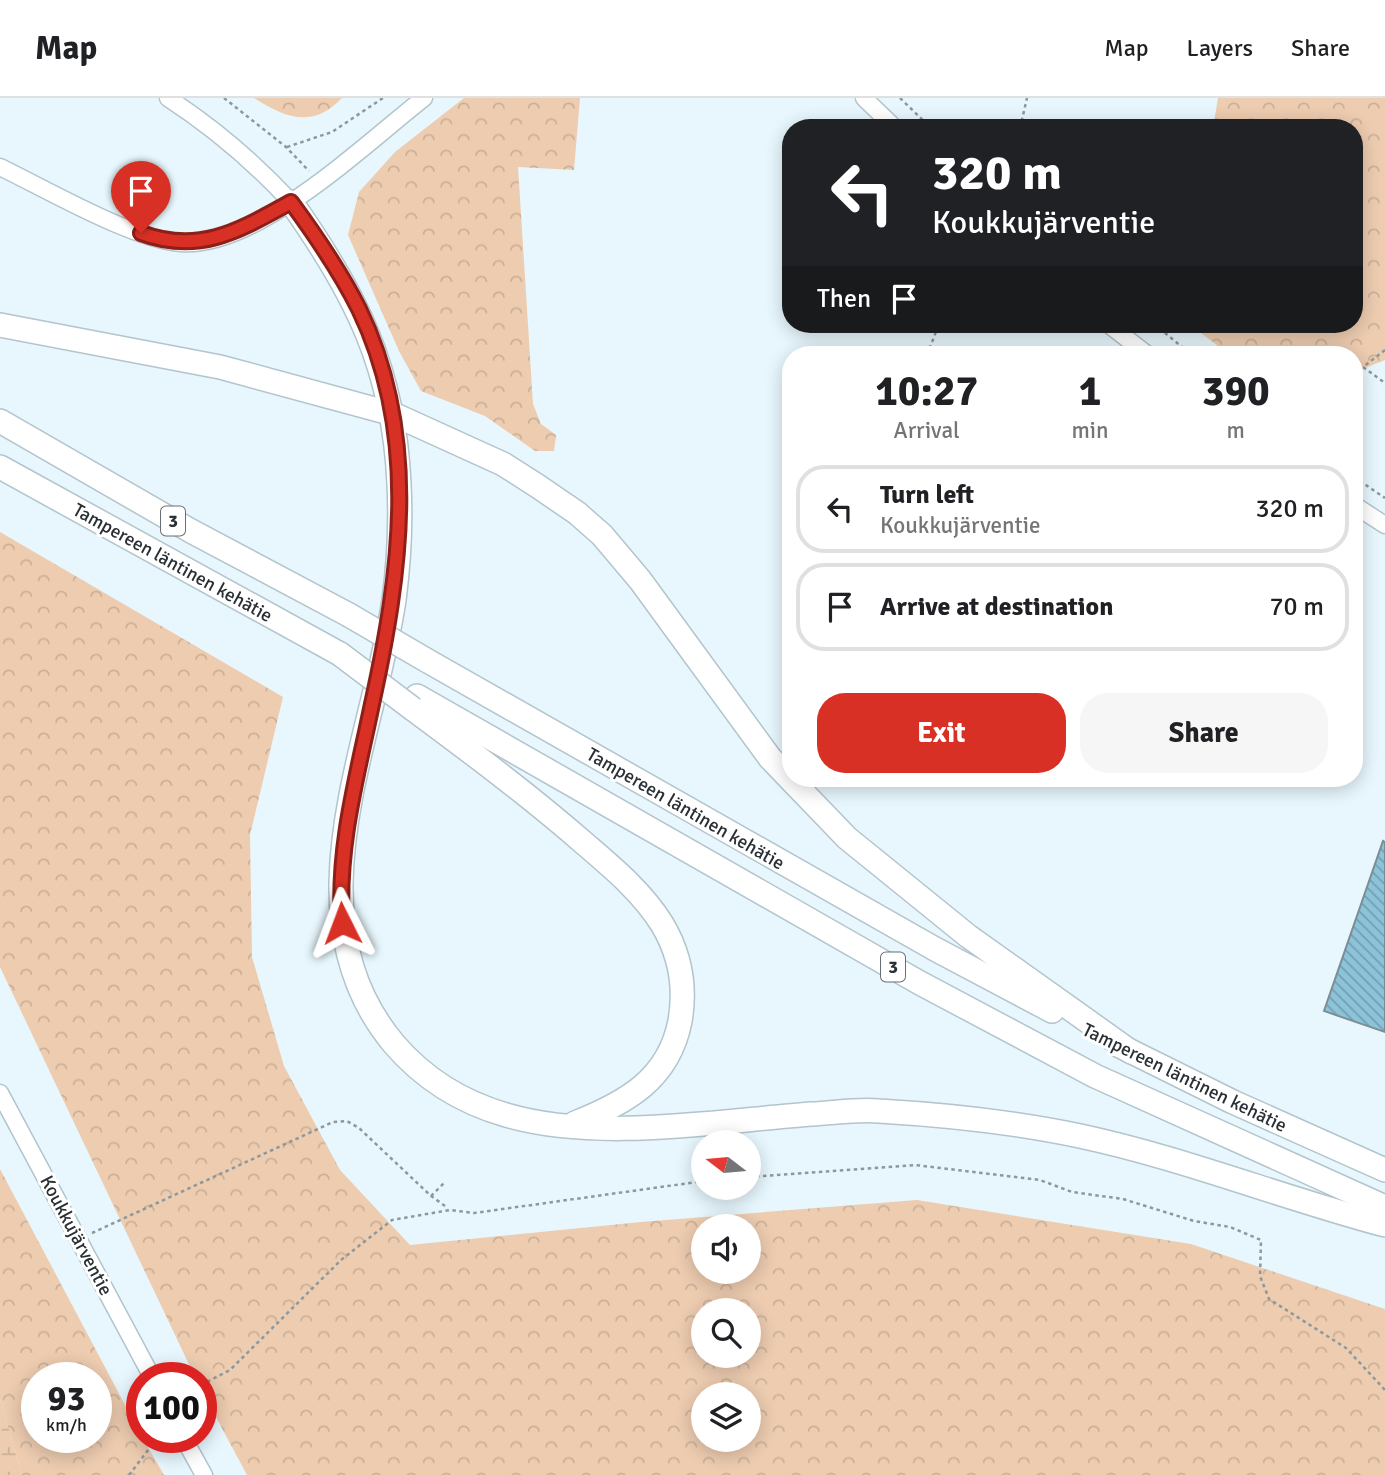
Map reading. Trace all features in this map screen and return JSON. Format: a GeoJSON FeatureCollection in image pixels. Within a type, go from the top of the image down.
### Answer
{"type":"FeatureCollection","features":[{"type":"Feature","properties":{"kind":"highway"},"geometry":{"type":"LineString","coordinates":[[291,202],[341,276],[360,312],[393,414],[399,484],[400,543],[394,600],[346,822],[341,896],[346,945],[369,1009],[390,1039],[424,1074],[485,1109],[536,1123],[566,1126],[620,1128],[873,1110],[1009,1123],[1083,1136],[1298,1202],[1385,1225]]}},
{"type":"Feature","properties":{"kind":"highway"},"geometry":{"type":"LineString","coordinates":[[0,325],[220,367],[393,414],[503,464],[577,513],[602,535],[640,580],[770,758],[782,770]]}},
{"type":"Feature","properties":{"kind":"highway","name":"Tampereen läntinen kehätie"},"geometry":{"type":"LineString","coordinates":[[0,421],[191,531],[349,615],[934,949],[1131,1052],[1294,1131],[1385,1170]]}},
{"type":"Feature","properties":{"kind":"highway","name":"Tampereen läntinen kehätie"},"geometry":{"type":"LineString","coordinates":[[0,467],[340,654],[415,702],[920,983],[1095,1076],[1385,1207]]}},
{"type":"Feature","properties":{"kind":"highway"},"geometry":{"type":"LineString","coordinates":[[415,702],[617,872],[645,901],[663,926],[678,961],[683,992],[682,1011],[677,1035],[665,1063],[653,1079],[613,1108],[566,1126]]}},
{"type":"Feature","properties":{"kind":"highway"},"geometry":{"type":"LineString","coordinates":[[798,787],[847,838],[957,928],[1131,1052]]}},
{"type":"Feature","properties":{"kind":"street"},"geometry":{"type":"LineString","coordinates":[[168,98],[211,126],[253,161],[291,202]]}},
{"type":"Feature","properties":{"kind":"street"},"geometry":{"type":"LineString","coordinates":[[0,167],[126,227],[156,239],[183,244],[217,238],[243,229],[291,202],[424,98]]}},
{"type":"Feature","properties":{"kind":"street"},"geometry":{"type":"LineString","coordinates":[[864,98],[886,119]]}},
{"type":"Feature","properties":{"kind":"street"},"geometry":{"type":"LineString","coordinates":[[1120,333],[1136,346]]}},
{"type":"Feature","properties":{"kind":"street"},"geometry":{"type":"LineString","coordinates":[[1363,511],[1385,525]]}},
{"type":"Feature","properties":{"kind":"street","name":"Koukkujärventie"},"geometry":{"type":"LineString","coordinates":[[0,1093],[144,1362]]}},
{"type":"Feature","properties":{"kind":"street"},"geometry":{"type":"LineString","coordinates":[[192,1453],[204,1475]]}},
{"type":"Feature","properties":{"kind":"path"},"geometry":{"type":"LineString","coordinates":[[224,98],[286,147],[320,181]]}},
{"type":"Feature","properties":{"kind":"path"},"geometry":{"type":"LineString","coordinates":[[286,147],[332,132],[383,98]]}},
{"type":"Feature","properties":{"kind":"path"},"geometry":{"type":"LineString","coordinates":[[900,98],[922,119]]}},
{"type":"Feature","properties":{"kind":"path"},"geometry":{"type":"LineString","coordinates":[[1022,119],[1027,98]]}},
{"type":"Feature","properties":{"kind":"path"},"geometry":{"type":"LineString","coordinates":[[1165,333],[1181,346]]}},
{"type":"Feature","properties":{"kind":"path"},"geometry":{"type":"LineString","coordinates":[[1385,350],[1363,368],[1385,383]]}},
{"type":"Feature","properties":{"kind":"path"},"geometry":{"type":"LineString","coordinates":[[1363,483],[1385,498]]}},
{"type":"Feature","properties":{"kind":"path"},"geometry":{"type":"LineString","coordinates":[[80,1239],[333,1122],[347,1121],[359,1128],[431,1196],[450,1209]]}},
{"type":"Feature","properties":{"kind":"path"},"geometry":{"type":"LineString","coordinates":[[761,1176],[915,1165],[1040,1180],[1072,1192],[1123,1199],[1194,1222],[1230,1227],[1261,1240],[1260,1276],[1269,1298],[1346,1348],[1385,1390]]}},
{"type":"Feature","properties":{"kind":"path"},"geometry":{"type":"LineString","coordinates":[[431,1196],[444,1183]]}},
{"type":"Feature","properties":{"kind":"path"},"geometry":{"type":"LineString","coordinates":[[217,1377],[230,1370],[341,1260],[392,1220],[450,1209],[474,1213],[691,1183]]}},
{"type":"Feature","properties":{"kind":"path"},"geometry":{"type":"LineString","coordinates":[[129,1475],[146,1453]]}},
{"type":"Feature","properties":{"kind":"green space"},"geometry":{"type":"Polygon","coordinates":[[[254,98],[342,98],[320,114],[299,117],[277,111],[254,98]]]}},
{"type":"Feature","properties":{"kind":"green space"},"geometry":{"type":"Polygon","coordinates":[[[464,98],[580,98],[574,170],[518,167],[533,404],[541,424],[556,435],[554,451],[535,451],[485,416],[421,391],[399,351],[348,235],[359,192],[395,152],[464,98]]]}},
{"type":"Feature","properties":{"kind":"green space"},"geometry":{"type":"Polygon","coordinates":[[[1218,98],[1385,98],[1385,360],[1363,369],[1363,346],[1218,346],[1201,333],[1363,333],[1363,119],[1214,119],[1218,98]]]}},
{"type":"Feature","properties":{"kind":"green space"},"geometry":{"type":"Polygon","coordinates":[[[0,532],[283,697],[250,835],[252,957],[284,1066],[340,1170],[410,1245],[691,1218],[691,1284],[761,1284],[761,1214],[741,1214],[917,1200],[1191,1244],[1385,1309],[1385,1475],[247,1475],[217,1419],[217,1362],[188,1362],[0,967],[0,532]]]}},
{"type":"Feature","properties":{"kind":"green space"},"geometry":{"type":"Polygon","coordinates":[[[0,1169],[102,1362],[21,1362],[21,1453],[112,1453],[112,1380],[126,1407],[126,1453],[151,1453],[164,1475],[22,1475],[0,1399],[0,1169]]]}},
{"type":"Feature","properties":{"kind":"green space"},"geometry":{"type":"Polygon","coordinates":[[[0,1399],[22,1475],[0,1475],[0,1399]]]}},
{"type":"Feature","properties":{"kind":"building"},"geometry":{"type":"Polygon","coordinates":[[[1383,841],[1385,842],[1385,1032],[1324,1011],[1383,841]]]}},
{"type":"Feature","properties":{"kind":"route"},"geometry":{"type":"LineString","coordinates":[[141,233],[183,244],[217,238],[243,229],[291,202],[341,276],[360,312],[393,414],[399,484],[400,543],[394,600],[346,822],[341,864],[342,923]]}}]}
